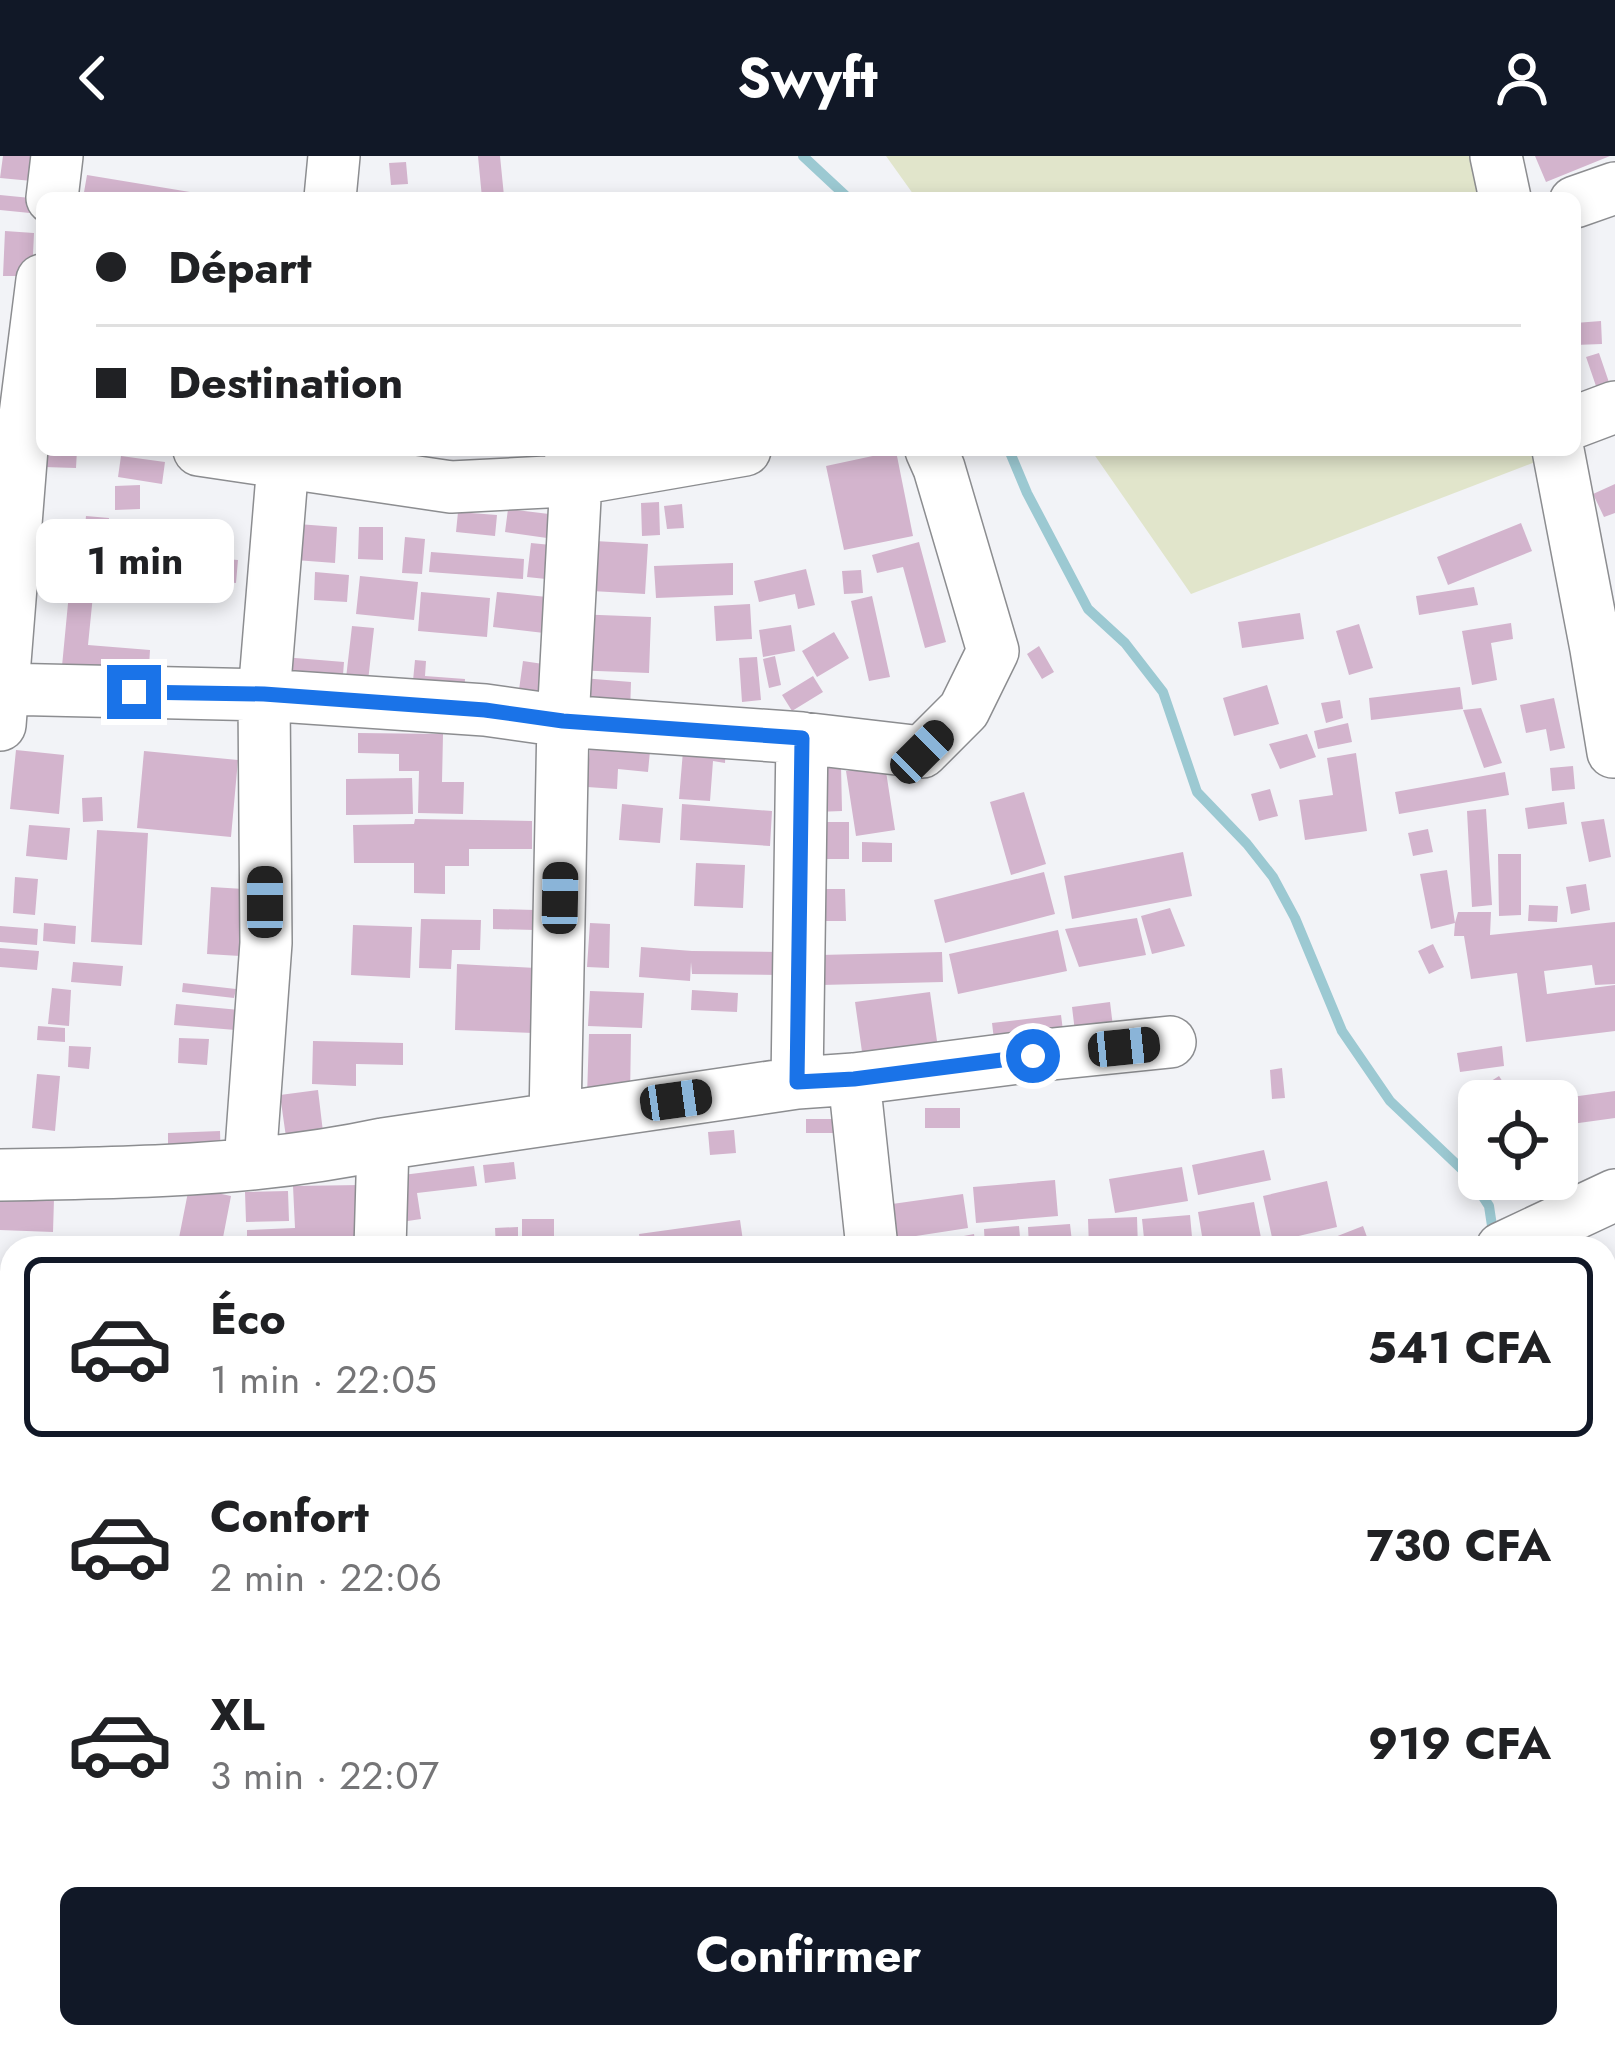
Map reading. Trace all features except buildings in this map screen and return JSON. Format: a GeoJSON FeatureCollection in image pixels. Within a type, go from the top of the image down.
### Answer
{"type":"FeatureCollection","features":[{"type":"Feature","properties":{"kind":"street"},"geometry":{"type":"LineString","coordinates":[[53,192],[58,156]]}},
{"type":"Feature","properties":{"kind":"street"},"geometry":{"type":"LineString","coordinates":[[331,192],[334,156]]}},
{"type":"Feature","properties":{"kind":"street"},"geometry":{"type":"LineString","coordinates":[[1496,156],[1504,192]]}},
{"type":"Feature","properties":{"kind":"street"},"geometry":{"type":"LineString","coordinates":[[1581,200],[1615,188]]}},
{"type":"Feature","properties":{"kind":"street"},"geometry":{"type":"LineString","coordinates":[[36,323],[22,424],[1,701],[264,694],[922,752],[964,710],[993,651],[934,456]]}},
{"type":"Feature","properties":{"kind":"street"},"geometry":{"type":"LineString","coordinates":[[1581,420],[1615,406]]}},
{"type":"Feature","properties":{"kind":"street"},"geometry":{"type":"LineString","coordinates":[[250,1163],[266,943],[264,694],[285,457],[451,487],[573,465],[676,456]]}},
{"type":"Feature","properties":{"kind":"street"},"geometry":{"type":"LineString","coordinates":[[1559,456],[1614,758]]}},
{"type":"Feature","properties":{"kind":"street"},"geometry":{"type":"LineString","coordinates":[[555,1118],[573,465]]}},
{"type":"Feature","properties":{"kind":"street"},"geometry":{"type":"LineString","coordinates":[[797,1082],[802,738]]}},
{"type":"Feature","properties":{"kind":"street"},"geometry":{"type":"LineString","coordinates":[[0,1175],[160,1172],[338,1154],[797,1082],[1170,1042]]}},
{"type":"Feature","properties":{"kind":"street"},"geometry":{"type":"LineString","coordinates":[[854,1079],[871,1236]]}},
{"type":"Feature","properties":{"kind":"street"},"geometry":{"type":"LineString","coordinates":[[380,1236],[383,1144]]}},
{"type":"Feature","properties":{"kind":"street"},"geometry":{"type":"LineString","coordinates":[[1528,1236],[1615,1195]]}},
{"type":"Feature","properties":{"kind":"green space"},"geometry":{"type":"Polygon","coordinates":[[[886,156],[1473,156],[1481,192],[912,192],[886,156]]]}},
{"type":"Feature","properties":{"kind":"green space"},"geometry":{"type":"Polygon","coordinates":[[[1095,456],[1537,456],[1538,461],[1191,594],[1095,456]]]}},
{"type":"Feature","properties":{"kind":"waterway"},"geometry":{"type":"LineString","coordinates":[[803,156],[842,192]]}},
{"type":"Feature","properties":{"kind":"waterway"},"geometry":{"type":"LineString","coordinates":[[1012,456],[1088,609],[1125,643],[1163,692],[1197,792],[1273,877],[1342,1031],[1390,1101],[1471,1178],[1489,1206],[1494,1236]]}},
{"type":"Feature","properties":{"kind":"route"},"geometry":{"type":"LineString","coordinates":[[134,692],[264,694],[802,738],[797,1082],[1033,1056]]}}]}
